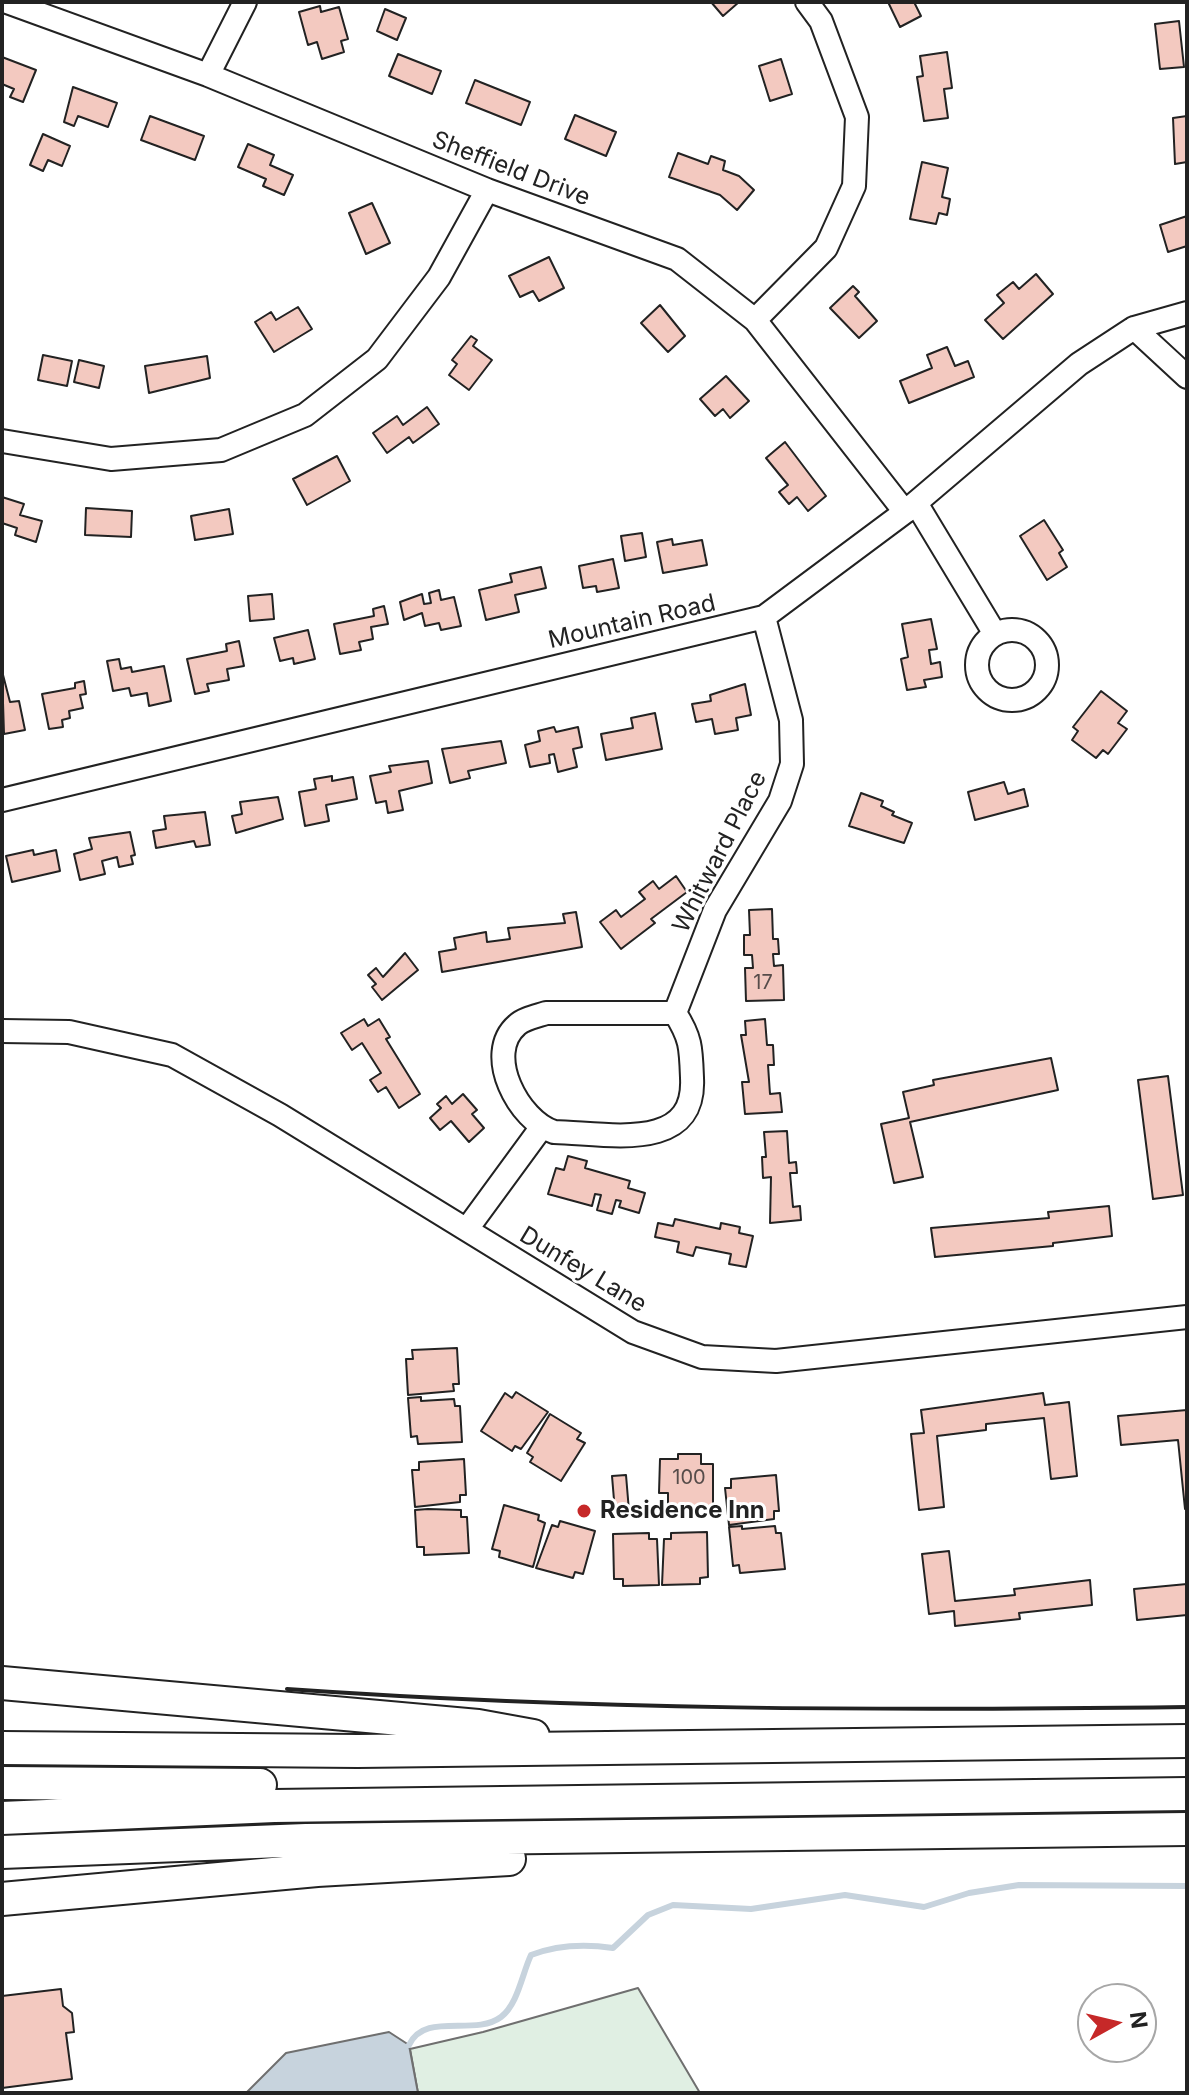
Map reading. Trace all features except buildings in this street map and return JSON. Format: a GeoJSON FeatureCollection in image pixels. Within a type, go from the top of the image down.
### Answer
{"type":"FeatureCollection","features":[{"type":"Feature","properties":{"kind":"highway"},"geometry":{"type":"LineString","coordinates":[[2,1683],[491,1727],[574,1749]]}},
{"type":"Feature","properties":{"kind":"highway"},"geometry":{"type":"LineString","coordinates":[[2,1748],[266,1752],[1187,1741]]}},
{"type":"Feature","properties":{"kind":"highway"},"geometry":{"type":"LineString","coordinates":[[2,1783],[370,1785],[1187,1775]]}},
{"type":"Feature","properties":{"kind":"highway"},"geometry":{"type":"LineString","coordinates":[[2,1818],[274,1806],[1187,1794]]}},
{"type":"Feature","properties":{"kind":"highway"},"geometry":{"type":"LineString","coordinates":[[2,1852],[306,1840],[1187,1829]]}},
{"type":"Feature","properties":{"kind":"highway"},"geometry":{"type":"LineString","coordinates":[[2,1899],[317,1870],[570,1856],[655,1835]]}},
{"type":"Feature","properties":{"kind":"street","name":"Sheffield Drive"},"geometry":{"type":"LineString","coordinates":[[7,2],[208,75],[487,190],[677,259],[755,320],[910,508],[995,634]]}},
{"type":"Feature","properties":{"kind":"street"},"geometry":{"type":"LineString","coordinates":[[208,75],[245,2]]}},
{"type":"Feature","properties":{"kind":"street"},"geometry":{"type":"LineString","coordinates":[[755,320],[826,248],[854,186],[857,117],[821,21],[807,2]]}},
{"type":"Feature","properties":{"kind":"street"},"geometry":{"type":"LineString","coordinates":[[2,441],[111,459],[221,450],[305,415],[377,359],[439,277],[487,190]]}},
{"type":"Feature","properties":{"kind":"street","name":"Mountain Road"},"geometry":{"type":"LineString","coordinates":[[2,800],[764,617],[910,508],[1079,364],[1134,328],[1187,313]]}},
{"type":"Feature","properties":{"kind":"street"},"geometry":{"type":"LineString","coordinates":[[1134,328],[1187,377]]}},
{"type":"Feature","properties":{"kind":"street","name":"Whitward Place"},"geometry":{"type":"LineString","coordinates":[[675,1013],[715,910],[780,801],[792,764],[791,720],[764,617]]}},
{"type":"Feature","properties":{"kind":"street"},"geometry":{"type":"LineString","coordinates":[[546,1013],[675,1013],[691,1038],[693,1092],[685,1116],[672,1127],[657,1133],[554,1132],[541,1128],[524,1113],[507,1080],[505,1043],[517,1025],[546,1013]]}},
{"type":"Feature","properties":{"kind":"street","name":"Dunfey Lane"},"geometry":{"type":"LineString","coordinates":[[2,1031],[69,1032],[172,1055],[280,1115],[633,1332],[679,1351],[733,1361],[776,1361],[1187,1317]]}},
{"type":"Feature","properties":{"kind":"street"},"geometry":{"type":"LineString","coordinates":[[467,1229],[541,1128]]}},
{"type":"Feature","properties":{"kind":"green space"},"geometry":{"type":"Polygon","coordinates":[[[638,1988],[700,2093],[418,2093],[410,2049],[483,2032],[638,1988]]]}},
{"type":"Feature","properties":{"kind":"shaded area"},"geometry":{"type":"Polygon","coordinates":[[[389,2032],[409,2045],[418,2093],[246,2093],[286,2053],[389,2032]]]}},
{"type":"Feature","properties":{"kind":"waterway"},"geometry":{"type":"LineString","coordinates":[[409,2045],[416,2035],[426,2029],[490,2023],[501,2017],[516,1997],[531,1955],[572,1946],[613,1948],[648,1915],[673,1905],[751,1909],[845,1895],[924,1907],[969,1893],[1019,1885],[1187,1886]]}},
{"type":"Feature","properties":{"kind":"wall"},"geometry":{"type":"LineString","coordinates":[[287,1689],[624,1705],[962,1709],[1187,1707]]}},
{"type":"Feature","properties":{"kind":"place","name":"Residence Inn"},"geometry":{"type":"Point","coordinates":[584,1511]}}]}
